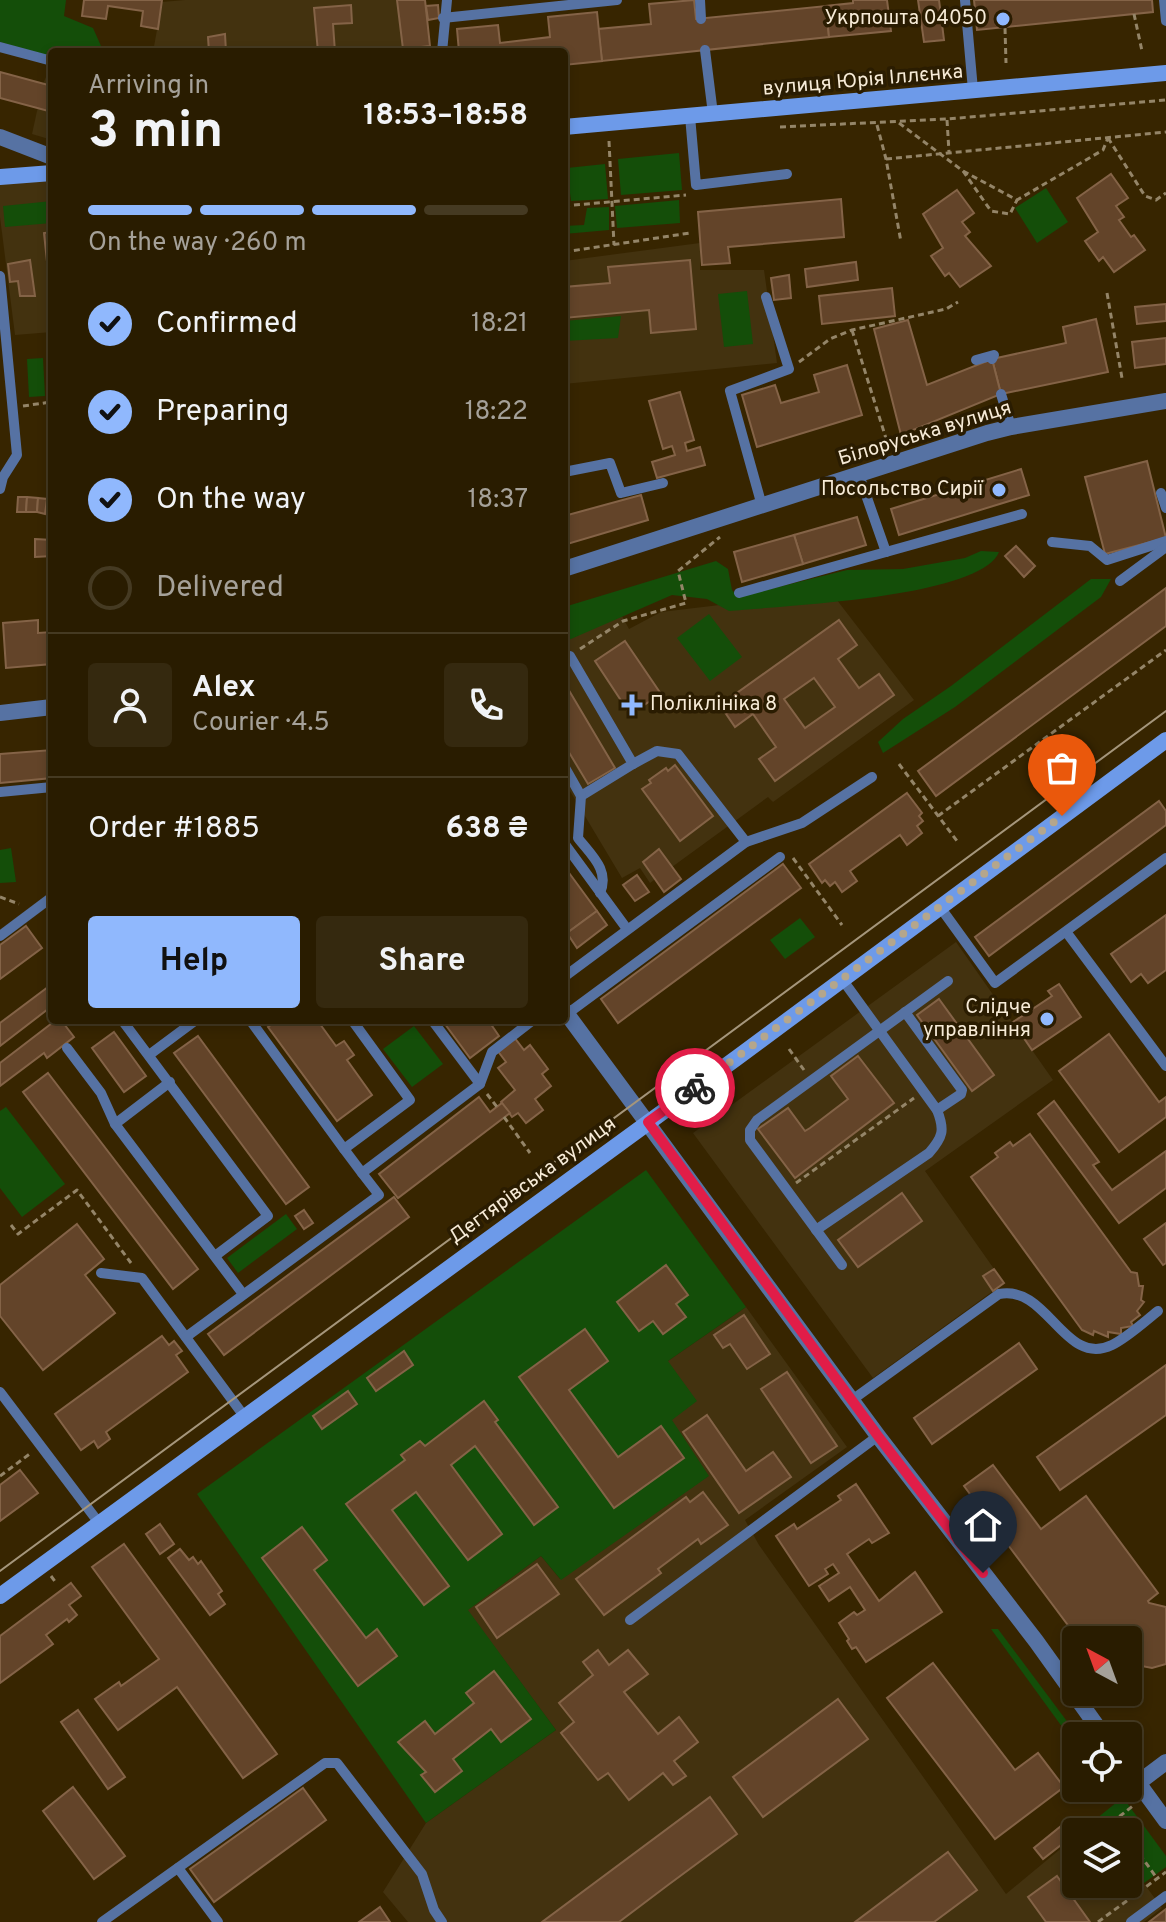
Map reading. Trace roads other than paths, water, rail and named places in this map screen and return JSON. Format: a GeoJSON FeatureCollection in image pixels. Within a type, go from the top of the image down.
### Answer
{"type":"FeatureCollection","features":[{"type":"Feature","properties":{"kind":"main road","name":"вулиця Юрія Іллєнка"},"geometry":{"type":"LineString","coordinates":[[568,127],[1166,73]]}},
{"type":"Feature","properties":{"kind":"main road"},"geometry":{"type":"LineString","coordinates":[[0,177],[48,173]]}},
{"type":"Feature","properties":{"kind":"main road","name":"Дегтярівська вулиця"},"geometry":{"type":"LineString","coordinates":[[0,1596],[1164,745]]}},
{"type":"Feature","properties":{"kind":"street"},"geometry":{"type":"LineString","coordinates":[[0,137],[48,155]]}},
{"type":"Feature","properties":{"kind":"street","name":"Білоруська вулиця"},"geometry":{"type":"LineString","coordinates":[[568,568],[1011,427],[1166,401]]}},
{"type":"Feature","properties":{"kind":"street"},"geometry":{"type":"LineString","coordinates":[[0,713],[48,707]]}},
{"type":"Feature","properties":{"kind":"street"},"geometry":{"type":"LineString","coordinates":[[568,1016],[1094,1722]]}},
{"type":"Feature","properties":{"kind":"street"},"geometry":{"type":"LineString","coordinates":[[1142,1780],[1166,1762]]}},
{"type":"Feature","properties":{"kind":"street"},"geometry":{"type":"LineString","coordinates":[[1142,1788],[1166,1821]]}},
{"type":"Feature","properties":{"kind":"lane"},"geometry":{"type":"LineString","coordinates":[[442,48],[447,0]]}},
{"type":"Feature","properties":{"kind":"lane"},"geometry":{"type":"LineString","coordinates":[[443,18],[617,0]]}},
{"type":"Feature","properties":{"kind":"lane"},"geometry":{"type":"LineString","coordinates":[[700,0],[701,19]]}},
{"type":"Feature","properties":{"kind":"lane"},"geometry":{"type":"LineString","coordinates":[[965,0],[973,90]]}},
{"type":"Feature","properties":{"kind":"lane"},"geometry":{"type":"LineString","coordinates":[[1164,0],[1166,21]]}},
{"type":"Feature","properties":{"kind":"lane"},"geometry":{"type":"LineString","coordinates":[[0,47],[48,60]]}},
{"type":"Feature","properties":{"kind":"lane"},"geometry":{"type":"LineString","coordinates":[[705,50],[713,114]]}},
{"type":"Feature","properties":{"kind":"lane"},"geometry":{"type":"LineString","coordinates":[[690,116],[696,185],[787,174]]}},
{"type":"Feature","properties":{"kind":"lane"},"geometry":{"type":"LineString","coordinates":[[0,276],[17,455],[3,477],[0,489]]}},
{"type":"Feature","properties":{"kind":"lane"},"geometry":{"type":"LineString","coordinates":[[762,506],[730,391],[789,369],[766,297]]}},
{"type":"Feature","properties":{"kind":"lane"},"geometry":{"type":"LineString","coordinates":[[976,360],[994,355],[992,359]]}},
{"type":"Feature","properties":{"kind":"lane"},"geometry":{"type":"LineString","coordinates":[[1001,394],[1011,427]]}},
{"type":"Feature","properties":{"kind":"lane"},"geometry":{"type":"LineString","coordinates":[[568,471],[610,463],[621,493],[663,483]]}},
{"type":"Feature","properties":{"kind":"lane"},"geometry":{"type":"LineString","coordinates":[[859,475],[886,552]]}},
{"type":"Feature","properties":{"kind":"lane"},"geometry":{"type":"LineString","coordinates":[[1161,493],[1166,508]]}},
{"type":"Feature","properties":{"kind":"lane"},"geometry":{"type":"LineString","coordinates":[[739,593],[1022,514]]}},
{"type":"Feature","properties":{"kind":"lane"},"geometry":{"type":"LineString","coordinates":[[1052,542],[1090,546],[1107,560],[1166,544]]}},
{"type":"Feature","properties":{"kind":"lane"},"geometry":{"type":"LineString","coordinates":[[1120,581],[1166,544]]}},
{"type":"Feature","properties":{"kind":"lane"},"geometry":{"type":"LineString","coordinates":[[570,656],[633,764]]}},
{"type":"Feature","properties":{"kind":"lane"},"geometry":{"type":"LineString","coordinates":[[581,796],[657,751],[678,754],[746,842]]}},
{"type":"Feature","properties":{"kind":"lane"},"geometry":{"type":"LineString","coordinates":[[568,773],[581,796],[578,838],[602,869],[604,884],[600,893]]}},
{"type":"Feature","properties":{"kind":"lane"},"geometry":{"type":"LineString","coordinates":[[568,974],[746,842],[802,823],[872,777]]}},
{"type":"Feature","properties":{"kind":"lane"},"geometry":{"type":"LineString","coordinates":[[0,792],[48,787]]}},
{"type":"Feature","properties":{"kind":"lane"},"geometry":{"type":"LineString","coordinates":[[568,849],[627,929]]}},
{"type":"Feature","properties":{"kind":"lane"},"geometry":{"type":"LineString","coordinates":[[568,1010],[780,857]]}},
{"type":"Feature","properties":{"kind":"lane"},"geometry":{"type":"LineString","coordinates":[[940,907],[995,983],[1166,858]]}},
{"type":"Feature","properties":{"kind":"lane"},"geometry":{"type":"LineString","coordinates":[[0,936],[48,900]]}},
{"type":"Feature","properties":{"kind":"lane"},"geometry":{"type":"LineString","coordinates":[[1067,933],[1166,1066]]}},
{"type":"Feature","properties":{"kind":"lane"},"geometry":{"type":"LineString","coordinates":[[816,1230],[929,1153],[940,1141],[944,1128],[937,1110],[924,1091],[842,979]]}},
{"type":"Feature","properties":{"kind":"lane"},"geometry":{"type":"LineString","coordinates":[[842,1265],[750,1140],[750,1130],[757,1120],[810,1080],[948,981]]}},
{"type":"Feature","properties":{"kind":"lane"},"geometry":{"type":"LineString","coordinates":[[905,1012],[962,1090],[961,1094],[937,1110]]}},
{"type":"Feature","properties":{"kind":"lane"},"geometry":{"type":"LineString","coordinates":[[125,1024],[268,1216],[215,1256]]}},
{"type":"Feature","properties":{"kind":"lane"},"geometry":{"type":"LineString","coordinates":[[149,1055],[191,1024]]}},
{"type":"Feature","properties":{"kind":"lane"},"geometry":{"type":"LineString","coordinates":[[186,1337],[379,1195],[253,1024]]}},
{"type":"Feature","properties":{"kind":"lane"},"geometry":{"type":"LineString","coordinates":[[344,1149],[410,1100],[355,1024]]}},
{"type":"Feature","properties":{"kind":"lane"},"geometry":{"type":"LineString","coordinates":[[435,1024],[480,1084]]}},
{"type":"Feature","properties":{"kind":"lane"},"geometry":{"type":"LineString","coordinates":[[362,1173],[480,1084],[492,1052],[528,1024]]}},
{"type":"Feature","properties":{"kind":"lane"},"geometry":{"type":"LineString","coordinates":[[67,1048],[101,1093],[115,1124],[243,1294]]}},
{"type":"Feature","properties":{"kind":"lane"},"geometry":{"type":"LineString","coordinates":[[115,1124],[170,1082]]}},
{"type":"Feature","properties":{"kind":"lane"},"geometry":{"type":"LineString","coordinates":[[101,1273],[142,1278],[244,1416]]}},
{"type":"Feature","properties":{"kind":"lane"},"geometry":{"type":"LineString","coordinates":[[852,1400],[999,1294],[1010,1291],[1023,1294],[1068,1337],[1082,1346],[1099,1349],[1113,1345],[1158,1311]]}},
{"type":"Feature","properties":{"kind":"lane"},"geometry":{"type":"LineString","coordinates":[[0,1392],[99,1523]]}},
{"type":"Feature","properties":{"kind":"lane"},"geometry":{"type":"LineString","coordinates":[[630,1620],[878,1436]]}},
{"type":"Feature","properties":{"kind":"lane"},"geometry":{"type":"LineString","coordinates":[[102,1922],[120,1917],[178,1868],[325,1763],[337,1763],[422,1874],[434,1910],[442,1922]]}},
{"type":"Feature","properties":{"kind":"lane"},"geometry":{"type":"LineString","coordinates":[[178,1868],[218,1922]]}},
{"type":"Feature","properties":{"kind":"lane"},"geometry":{"type":"LineString","coordinates":[[1131,1922],[1166,1896]]}},
{"type":"Feature","properties":{"kind":"tram line"},"geometry":{"type":"LineString","coordinates":[[0,1571],[1166,711]]}},
{"type":"Feature","properties":{"kind":"place","name":"Укрпошта 04050"},"geometry":{"type":"Point","coordinates":[1003,19]}},
{"type":"Feature","properties":{"kind":"place","name":"Посольство Сирії"},"geometry":{"type":"Point","coordinates":[999,490]}},
{"type":"Feature","properties":{"kind":"place","name":"Поліклініка 8"},"geometry":{"type":"Point","coordinates":[632,705]}},
{"type":"Feature","properties":{"kind":"place","name":"Слідче управління"},"geometry":{"type":"Point","coordinates":[1047,1019]}}]}
